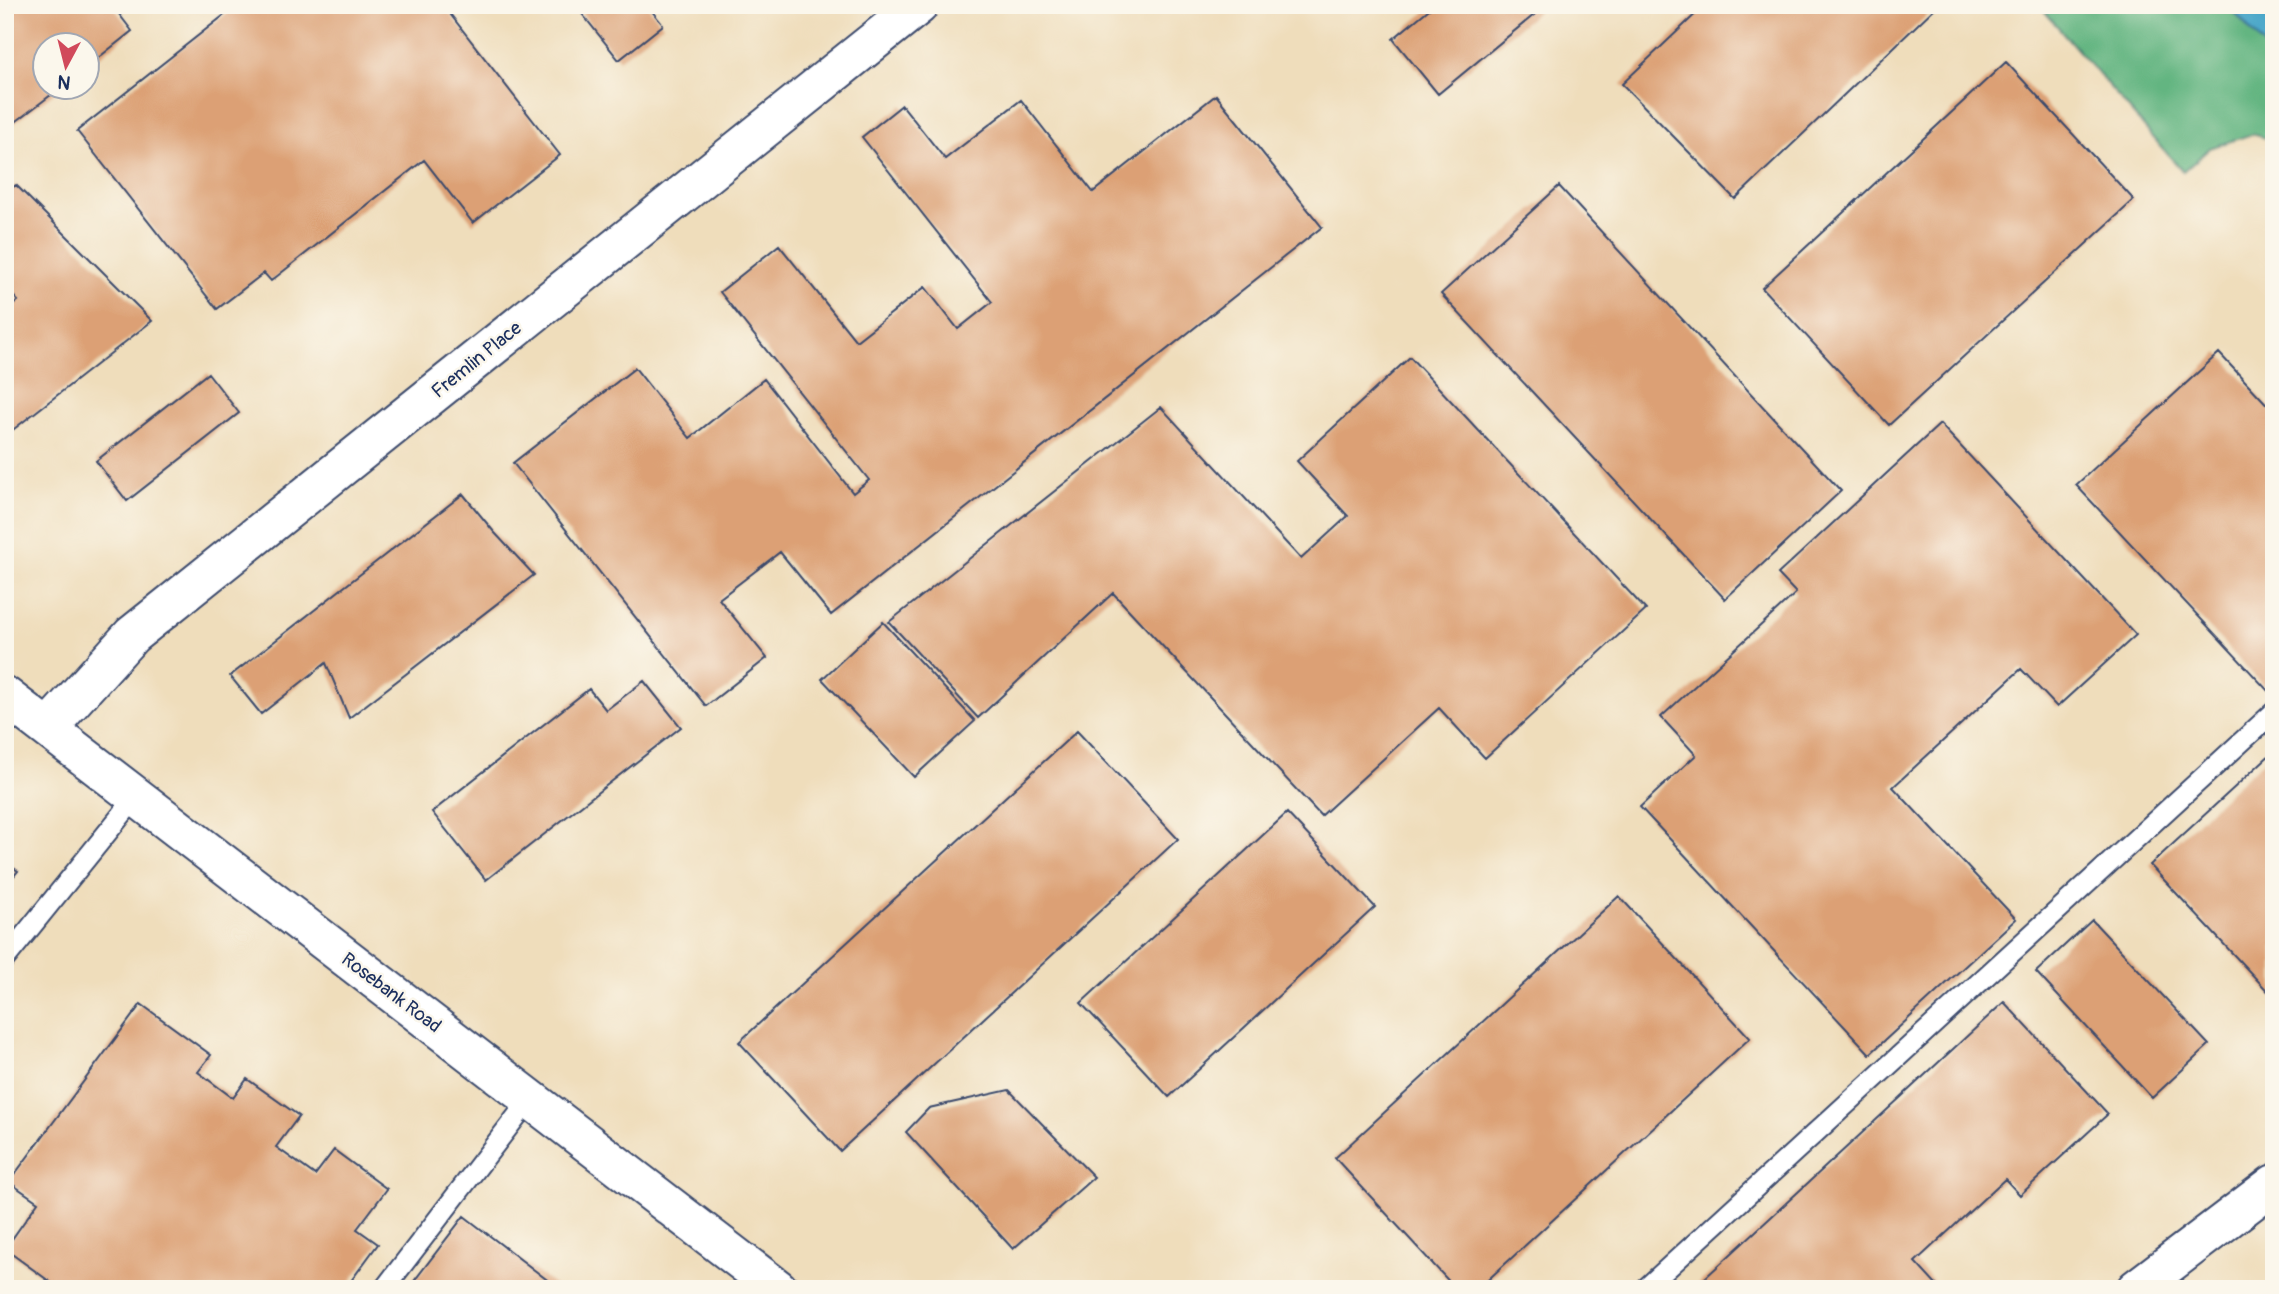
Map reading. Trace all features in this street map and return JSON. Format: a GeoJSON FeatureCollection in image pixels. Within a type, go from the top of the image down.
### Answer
{"type":"FeatureCollection","features":[{"type":"Feature","properties":{"kind":"street","name":"Fremlin Place"},"geometry":{"type":"LineString","coordinates":[[48,728],[132,635],[919,5]]}},
{"type":"Feature","properties":{"kind":"street","name":"Rosebank Road"},"geometry":{"type":"LineString","coordinates":[[5,696],[530,1099],[766,1285]]}},
{"type":"Feature","properties":{"kind":"street"},"geometry":{"type":"LineString","coordinates":[[2136,1289],[2274,1184]]}},
{"type":"Feature","properties":{"kind":"lane"},"geometry":{"type":"LineString","coordinates":[[1645,1289],[2274,712]]}},
{"type":"Feature","properties":{"kind":"lane"},"geometry":{"type":"LineString","coordinates":[[5,959],[136,797]]}},
{"type":"Feature","properties":{"kind":"lane"},"geometry":{"type":"LineString","coordinates":[[384,1289],[530,1099]]}},
{"type":"Feature","properties":{"kind":"green space"},"geometry":{"type":"Polygon","coordinates":[[[2039,5],[2228,5],[2274,57],[2274,141],[2252,134],[2210,148],[2183,172],[2039,5]]]}},
{"type":"Feature","properties":{"kind":"water"},"geometry":{"type":"Polygon","coordinates":[[[2228,5],[2274,5],[2274,57],[2228,5]]]}},
{"type":"Feature","properties":{"kind":"building"},"geometry":{"type":"Polygon","coordinates":[[[5,5],[112,5],[132,31],[102,55],[102,32],[32,32],[32,102],[42,102],[5,130],[5,5]]]}},
{"type":"Feature","properties":{"kind":"building"},"geometry":{"type":"Polygon","coordinates":[[[237,5],[443,5],[560,155],[473,223],[424,160],[271,281],[264,273],[217,309],[77,131],[237,5]]]}},
{"type":"Feature","properties":{"kind":"building"},"geometry":{"type":"Polygon","coordinates":[[[575,5],[647,5],[663,25],[619,60],[575,5]]]}},
{"type":"Feature","properties":{"kind":"building"},"geometry":{"type":"Polygon","coordinates":[[[1434,5],[1546,5],[1438,94],[1393,39],[1434,5]]]}},
{"type":"Feature","properties":{"kind":"building"},"geometry":{"type":"Polygon","coordinates":[[[1705,5],[1938,5],[1735,199],[1622,84],[1705,5]]]}},
{"type":"Feature","properties":{"kind":"building"},"geometry":{"type":"Polygon","coordinates":[[[2006,62],[2134,200],[1889,425],[1762,288],[2006,62]]]}},
{"type":"Feature","properties":{"kind":"building"},"geometry":{"type":"Polygon","coordinates":[[[1216,95],[1322,227],[831,615],[780,552],[719,599],[767,658],[706,706],[513,463],[635,368],[690,438],[764,379],[853,493],[869,480],[720,292],[779,245],[856,341],[925,287],[958,329],[992,302],[862,137],[902,105],[945,159],[1021,100],[1093,192],[1216,95]]]}},
{"type":"Feature","properties":{"kind":"building"},"geometry":{"type":"Polygon","coordinates":[[[16,185],[152,321],[5,436],[5,312],[18,301],[5,287],[5,193],[16,185]]]}},
{"type":"Feature","properties":{"kind":"building"},"geometry":{"type":"Polygon","coordinates":[[[1559,186],[1841,491],[1725,599],[1441,294],[1559,186]]]}},
{"type":"Feature","properties":{"kind":"building"},"geometry":{"type":"Polygon","coordinates":[[[2219,353],[2274,412],[2274,688],[2269,692],[2076,485],[2219,353]]]}},
{"type":"Feature","properties":{"kind":"building"},"geometry":{"type":"Polygon","coordinates":[[[1410,357],[1646,610],[1485,758],[1439,708],[1321,816],[1113,593],[978,718],[889,622],[1161,407],[1301,559],[1348,516],[1297,461],[1410,357]]]}},
{"type":"Feature","properties":{"kind":"building"},"geometry":{"type":"Polygon","coordinates":[[[208,373],[239,413],[127,501],[96,461],[208,373]]]}},
{"type":"Feature","properties":{"kind":"building"},"geometry":{"type":"Polygon","coordinates":[[[1940,424],[2136,635],[2057,707],[2021,669],[1893,787],[2016,919],[1870,1054],[1640,807],[1696,755],[1661,717],[1796,593],[1778,574],[1940,424]]]}},
{"type":"Feature","properties":{"kind":"building"},"geometry":{"type":"Polygon","coordinates":[[[463,494],[534,575],[349,718],[326,663],[261,714],[230,676],[463,494]]]}},
{"type":"Feature","properties":{"kind":"building"},"geometry":{"type":"Polygon","coordinates":[[[883,622],[975,721],[914,777],[822,679],[883,622]]]}},
{"type":"Feature","properties":{"kind":"building"},"geometry":{"type":"Polygon","coordinates":[[[644,681],[681,727],[486,880],[432,812],[589,689],[606,710],[644,681]]]}},
{"type":"Feature","properties":{"kind":"building"},"geometry":{"type":"Polygon","coordinates":[[[1077,731],[1178,839],[840,1151],[739,1042],[1077,731]]]}},
{"type":"Feature","properties":{"kind":"building"},"geometry":{"type":"Polygon","coordinates":[[[2274,751],[2274,998],[2150,865],[2274,751]]]}},
{"type":"Feature","properties":{"kind":"building"},"geometry":{"type":"Polygon","coordinates":[[[1287,813],[1375,907],[1169,1097],[1081,1003],[1287,813]]]}},
{"type":"Feature","properties":{"kind":"building"},"geometry":{"type":"Polygon","coordinates":[[[5,862],[18,871],[5,887],[5,862]]]}},
{"type":"Feature","properties":{"kind":"building"},"geometry":{"type":"Polygon","coordinates":[[[1619,896],[1750,1038],[1478,1289],[1456,1289],[1335,1158],[1619,896]]]}},
{"type":"Feature","properties":{"kind":"building"},"geometry":{"type":"Polygon","coordinates":[[[2092,920],[2209,1045],[2152,1098],[2036,972],[2092,920]]]}},
{"type":"Feature","properties":{"kind":"building"},"geometry":{"type":"Polygon","coordinates":[[[2004,1002],[2108,1114],[2020,1195],[2005,1179],[1915,1262],[1937,1286],[1934,1289],[1693,1289],[2004,1002]]]}},
{"type":"Feature","properties":{"kind":"building"},"geometry":{"type":"Polygon","coordinates":[[[141,1004],[211,1055],[198,1072],[233,1098],[247,1079],[299,1116],[276,1147],[315,1175],[334,1150],[387,1189],[357,1229],[378,1244],[345,1289],[60,1289],[5,1249],[38,1202],[9,1182],[141,1004]]]}},
{"type":"Feature","properties":{"kind":"building"},"geometry":{"type":"Polygon","coordinates":[[[1009,1090],[1094,1177],[1013,1249],[906,1132],[929,1108],[1009,1090]]]}},
{"type":"Feature","properties":{"kind":"building"},"geometry":{"type":"Polygon","coordinates":[[[464,1216],[559,1289],[408,1289],[464,1216]]]}}]}
